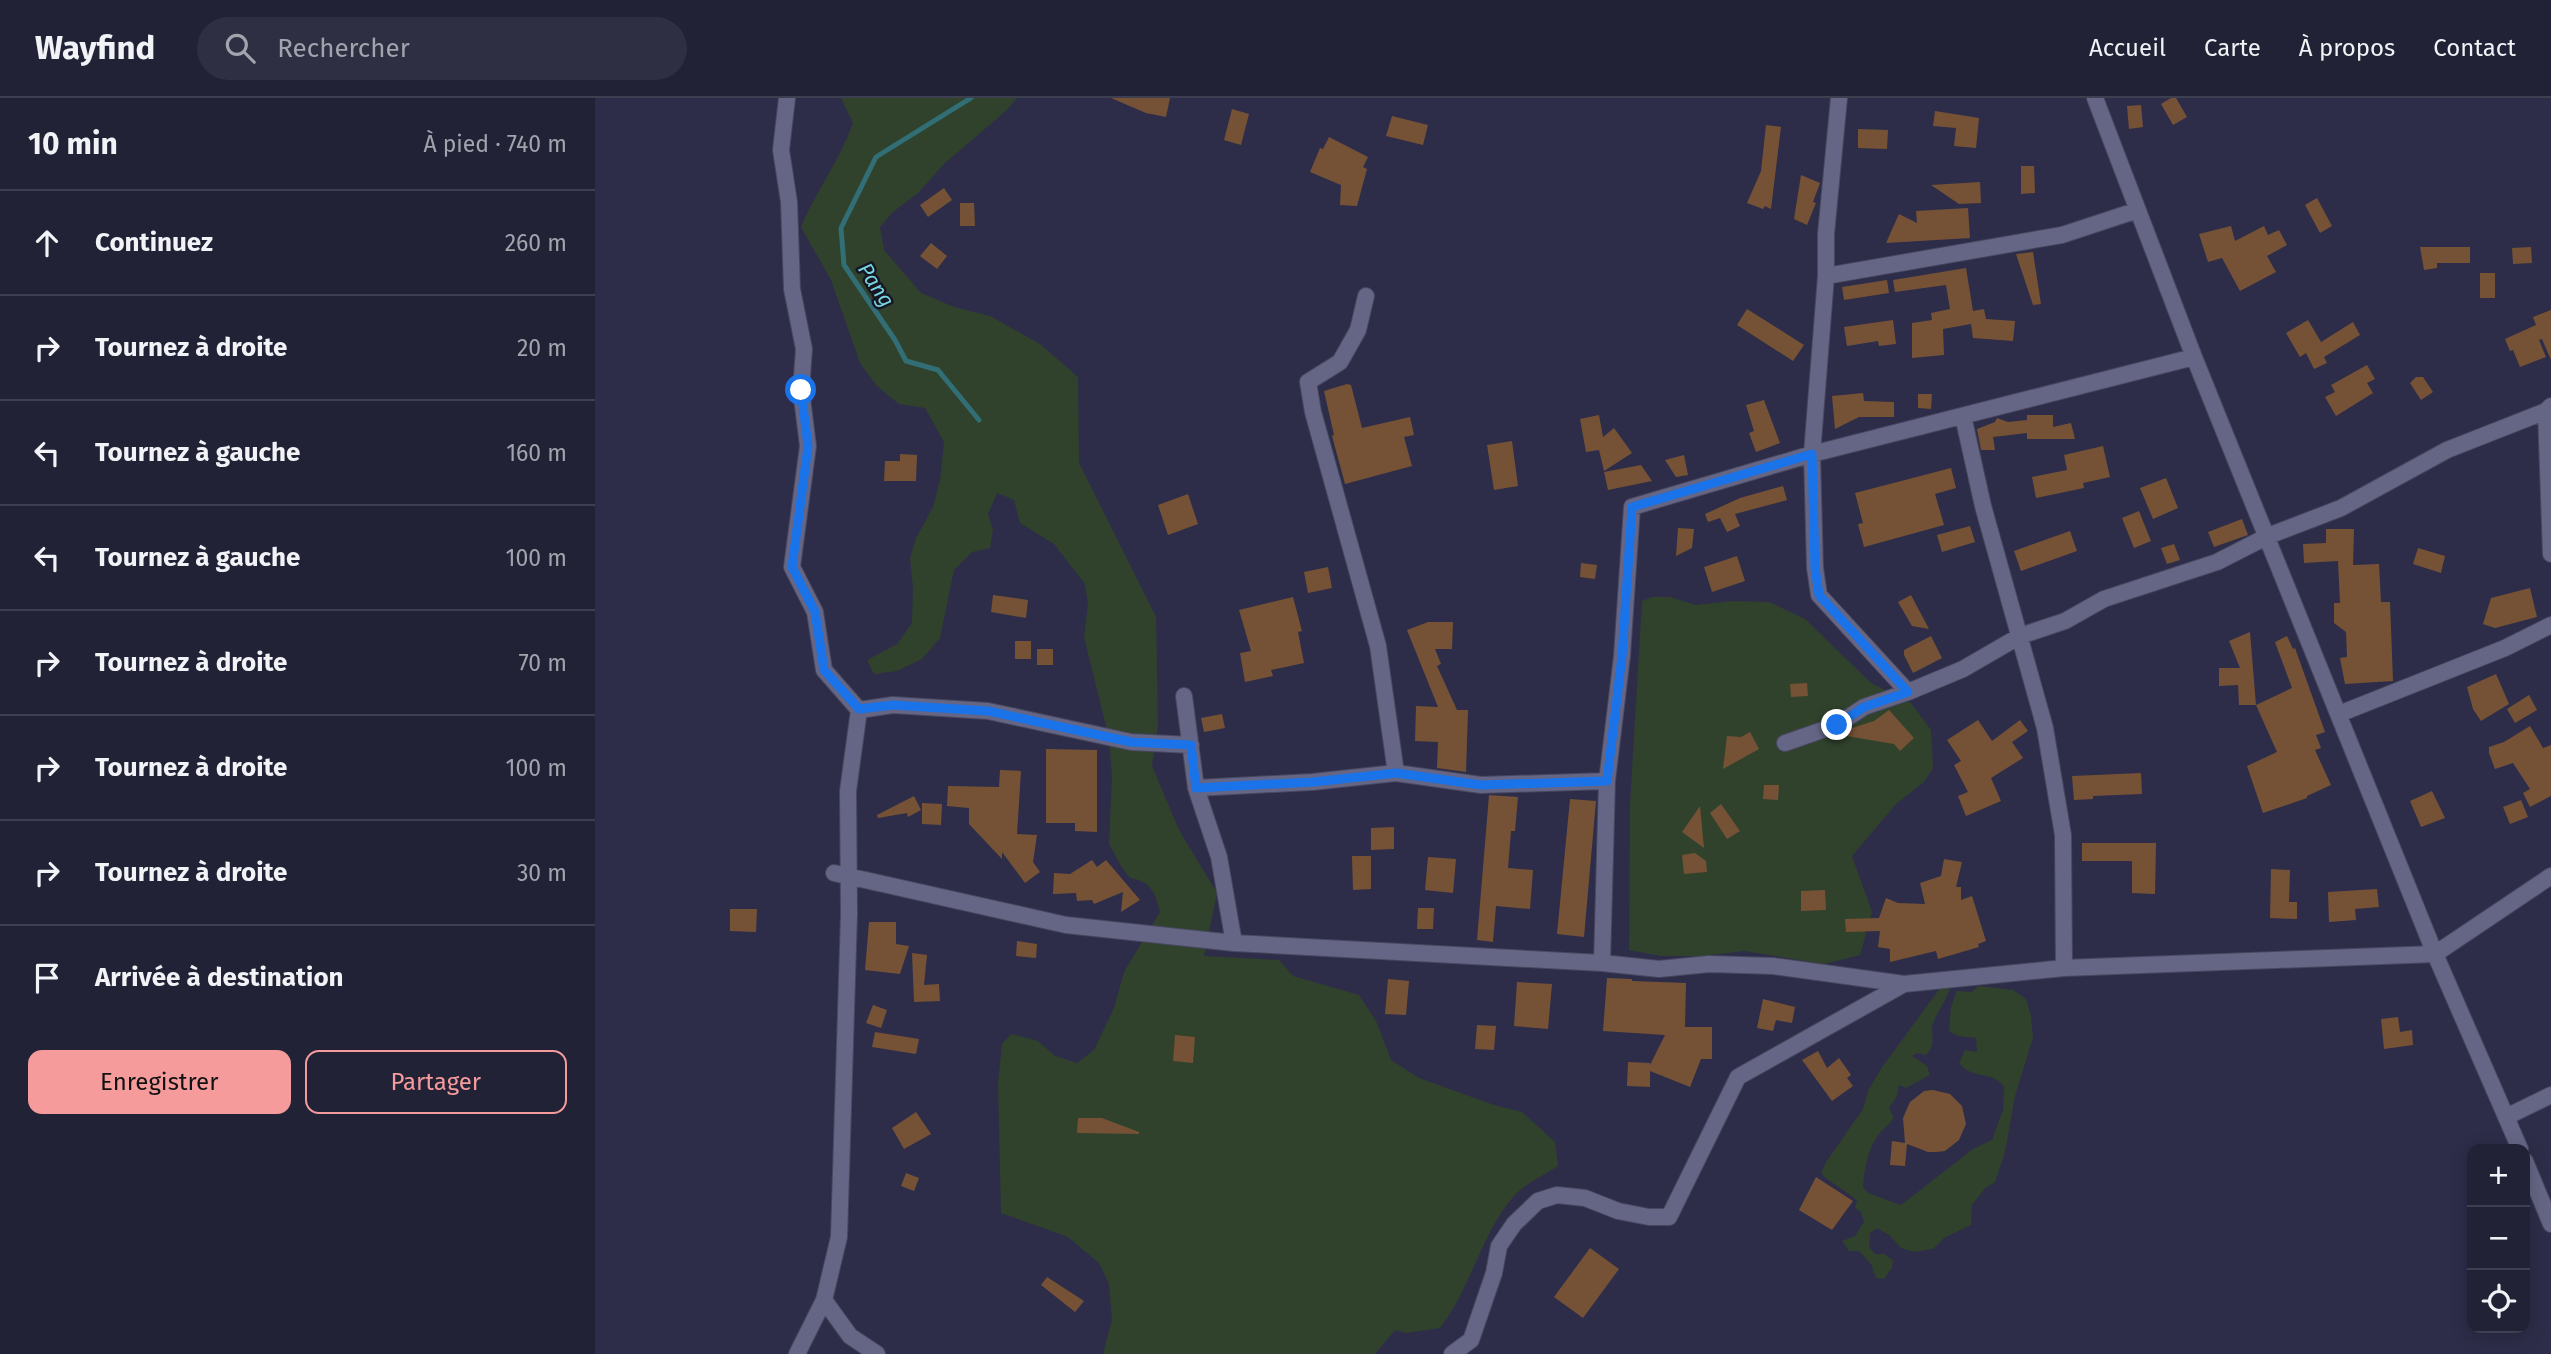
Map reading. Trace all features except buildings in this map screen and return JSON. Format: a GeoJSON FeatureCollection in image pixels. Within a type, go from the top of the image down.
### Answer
{"type":"FeatureCollection","features":[{"type":"Feature","properties":{"kind":"street"},"geometry":{"type":"LineString","coordinates":[[787,98],[781,150],[789,202],[792,289],[804,349],[801,390],[808,446],[792,567],[815,612],[824,670],[859,709],[848,791],[842,874],[839,1237],[824,1300],[797,1354]]}},
{"type":"Feature","properties":{"kind":"street"},"geometry":{"type":"LineString","coordinates":[[1839,98],[1826,234],[1826,276],[1812,454],[1815,568],[1819,595],[1908,692]]}},
{"type":"Feature","properties":{"kind":"street"},"geometry":{"type":"LineString","coordinates":[[2095,98],[2194,357],[2435,954],[2518,1144]]}},
{"type":"Feature","properties":{"kind":"street"},"geometry":{"type":"LineString","coordinates":[[1826,276],[2062,235],[2138,210]]}},
{"type":"Feature","properties":{"kind":"street"},"geometry":{"type":"LineString","coordinates":[[1366,296],[1358,330],[1340,362],[1308,382],[1313,412],[1378,646],[1396,773]]}},
{"type":"Feature","properties":{"kind":"street"},"geometry":{"type":"LineString","coordinates":[[1602,963],[1607,781],[1622,656],[1632,507],[1812,454],[2194,357]]}},
{"type":"Feature","properties":{"kind":"street"},"geometry":{"type":"LineString","coordinates":[[1785,743],[1837,725],[1864,707],[1963,669],[2020,636],[2065,621],[2104,599],[2217,562],[2268,536],[2341,508],[2447,450],[2549,408],[2551,554]]}},
{"type":"Feature","properties":{"kind":"street"},"geometry":{"type":"LineString","coordinates":[[1963,416],[1983,506],[2045,728],[2063,835],[2064,968]]}},
{"type":"Feature","properties":{"kind":"street"},"geometry":{"type":"LineString","coordinates":[[2339,714],[2505,648],[2551,625]]}},
{"type":"Feature","properties":{"kind":"street"},"geometry":{"type":"LineString","coordinates":[[1184,696],[1196,788],[1219,857],[1234,943]]}},
{"type":"Feature","properties":{"kind":"street"},"geometry":{"type":"LineString","coordinates":[[859,709],[893,705],[988,711],[1131,742],[1191,745]]}},
{"type":"Feature","properties":{"kind":"street"},"geometry":{"type":"LineString","coordinates":[[1196,788],[1313,782],[1396,773],[1481,785],[1607,781]]}},
{"type":"Feature","properties":{"kind":"street"},"geometry":{"type":"LineString","coordinates":[[842,874],[1066,925],[1234,943],[1602,963],[1659,969],[1709,964],[1773,966],[1904,984],[2064,968],[2435,954],[2551,876]]}},
{"type":"Feature","properties":{"kind":"street"},"geometry":{"type":"LineString","coordinates":[[1452,1354],[1471,1340],[1494,1273],[1499,1246],[1514,1224],[1538,1201],[1557,1195],[1585,1198],[1618,1211],[1649,1217],[1669,1217],[1738,1077],[1904,984]]}},
{"type":"Feature","properties":{"kind":"street"},"geometry":{"type":"LineString","coordinates":[[2506,1117],[2551,1095]]}},
{"type":"Feature","properties":{"kind":"street"},"geometry":{"type":"LineString","coordinates":[[2530,1173],[2551,1224]]}},
{"type":"Feature","properties":{"kind":"street"},"geometry":{"type":"LineString","coordinates":[[824,1300],[850,1336],[877,1354]]}},
{"type":"Feature","properties":{"kind":"green space"},"geometry":{"type":"Polygon","coordinates":[[[841,98],[1017,98],[1007,110],[944,164],[919,192],[893,212],[880,227],[884,250],[921,293],[954,307],[990,316],[1040,344],[1078,377],[1079,463],[1156,617],[1158,725],[1152,766],[1179,830],[1217,893],[1204,956],[1279,960],[1293,976],[1359,995],[1376,1021],[1391,1060],[1419,1078],[1494,1105],[1522,1112],[1555,1142],[1558,1166],[1523,1188],[1502,1212],[1460,1296],[1440,1328],[1406,1333],[1395,1330],[1375,1354],[1103,1354],[1112,1320],[1109,1284],[1099,1263],[1068,1237],[1001,1213],[998,1083],[1002,1044],[1011,1034],[1038,1041],[1055,1056],[1077,1063],[1094,1050],[1114,1008],[1124,972],[1160,912],[1157,900],[1148,885],[1130,878],[1109,844],[1112,776],[1109,738],[1084,637],[1088,604],[1085,584],[1054,544],[1020,523],[1014,500],[997,493],[988,514],[993,530],[990,548],[972,552],[954,570],[940,638],[922,659],[897,671],[874,674],[867,660],[897,644],[912,623],[910,558],[916,538],[933,507],[940,480],[944,442],[925,408],[899,404],[877,386],[860,363],[831,280],[801,227],[853,123],[841,98]]]}},
{"type":"Feature","properties":{"kind":"green space"},"geometry":{"type":"Polygon","coordinates":[[[1652,597],[1670,597],[1696,605],[1732,601],[1769,602],[1805,619],[1871,683],[1911,703],[1931,730],[1933,768],[1924,782],[1896,804],[1852,856],[1872,912],[1860,955],[1824,964],[1744,951],[1702,956],[1661,956],[1629,950],[1630,804],[1642,601],[1652,597]]]}},
{"type":"Feature","properties":{"kind":"green space"},"geometry":{"type":"Polygon","coordinates":[[[1979,986],[2013,990],[2026,999],[2033,1038],[2015,1096],[2005,1152],[1995,1182],[1985,1188],[1972,1205],[1971,1225],[1944,1238],[1933,1249],[1914,1252],[1901,1248],[1889,1235],[1877,1228],[1870,1233],[1869,1247],[1875,1254],[1884,1254],[1893,1260],[1892,1268],[1884,1279],[1876,1278],[1871,1264],[1859,1251],[1849,1251],[1842,1241],[1855,1236],[1864,1222],[1861,1212],[1855,1208],[1857,1201],[1821,1173],[1863,1109],[1868,1091],[1882,1067],[1941,987],[1949,987],[1949,991],[1933,1024],[1931,1049],[1926,1055],[1917,1053],[1912,1056],[1927,1066],[1930,1075],[1906,1088],[1899,1085],[1897,1096],[1889,1108],[1894,1118],[1879,1134],[1869,1152],[1863,1187],[1868,1193],[1901,1205],[1973,1149],[1992,1140],[2003,1110],[2004,1087],[1993,1078],[1970,1072],[1959,1063],[1965,1050],[1977,1052],[1976,1038],[1958,1036],[1949,1031],[1951,1007],[1957,991],[1971,992],[1979,986]]]}},
{"type":"Feature","properties":{"kind":"waterway","name":"Pang"},"geometry":{"type":"LineString","coordinates":[[971,98],[876,157],[841,228],[844,265],[895,340],[906,361],[938,370],[979,420]]}},
{"type":"Feature","properties":{"kind":"route"},"geometry":{"type":"LineString","coordinates":[[801,390],[808,446],[792,567],[815,612],[824,670],[859,709],[893,705],[988,711],[1094,736],[1131,742],[1191,745],[1196,788],[1313,782],[1396,773],[1481,785],[1607,781],[1622,656],[1632,507],[1812,454],[1815,568],[1819,595],[1908,692],[1864,707],[1837,725]]}}]}
